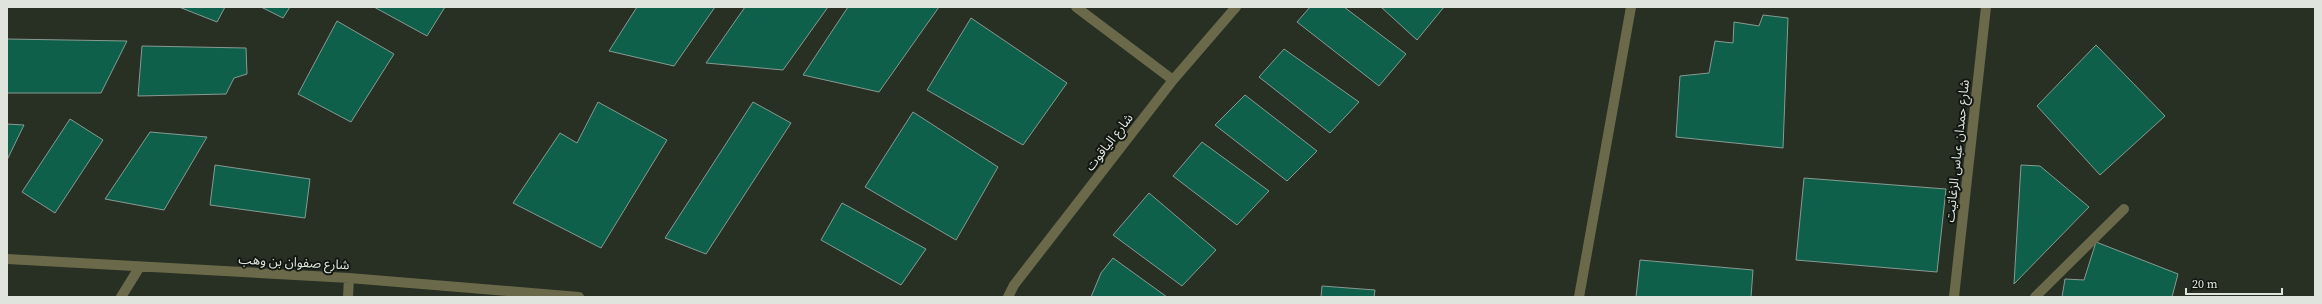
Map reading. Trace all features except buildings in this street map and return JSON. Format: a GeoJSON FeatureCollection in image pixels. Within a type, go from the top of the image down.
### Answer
{"type":"FeatureCollection","features":[{"type":"Feature","properties":{"kind":"street"},"geometry":{"type":"LineString","coordinates":[[1076,7],[1173,80]]}},
{"type":"Feature","properties":{"kind":"street","name":"شارع الياقوت"},"geometry":{"type":"LineString","coordinates":[[1008,297],[1014,285],[1173,80],[1236,7]]}},
{"type":"Feature","properties":{"kind":"street"},"geometry":{"type":"LineString","coordinates":[[1579,297],[1631,7]]}},
{"type":"Feature","properties":{"kind":"street","name":"شارع حمدان عباس الزغاتيت"},"geometry":{"type":"LineString","coordinates":[[1954,297],[1986,7]]}},
{"type":"Feature","properties":{"kind":"street"},"geometry":{"type":"LineString","coordinates":[[2035,297],[2124,209]]}},
{"type":"Feature","properties":{"kind":"street","name":"شارع صفوان بن وهب"},"geometry":{"type":"LineString","coordinates":[[7,259],[139,268],[349,278],[579,297]]}},
{"type":"Feature","properties":{"kind":"street"},"geometry":{"type":"LineString","coordinates":[[121,297],[139,268]]}},
{"type":"Feature","properties":{"kind":"street"},"geometry":{"type":"LineString","coordinates":[[348,297],[349,278]]}}]}
